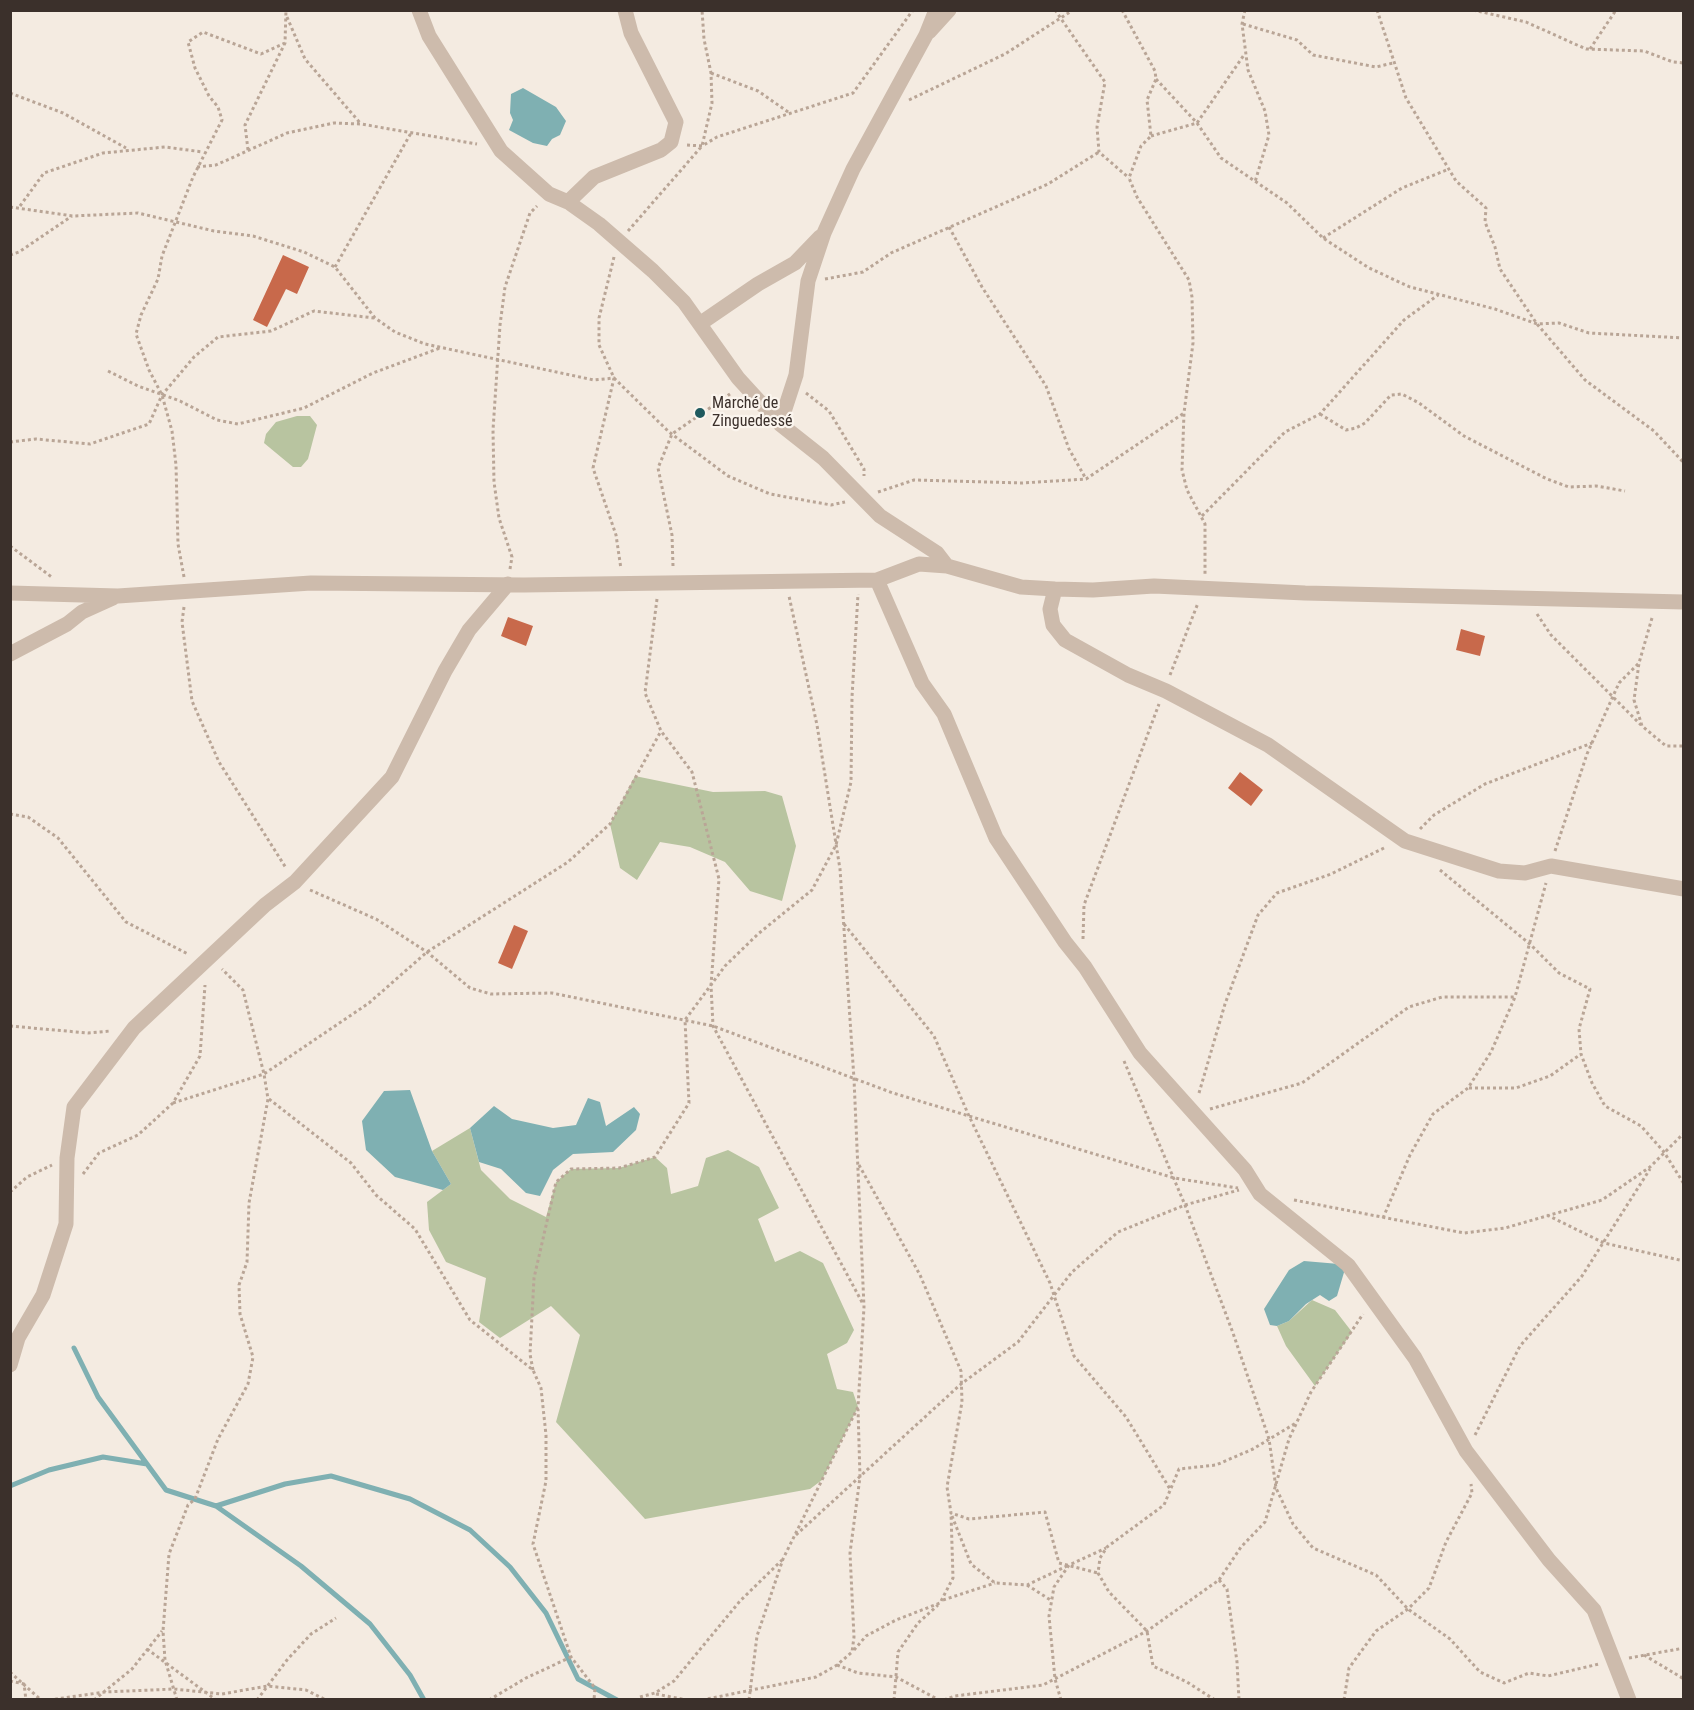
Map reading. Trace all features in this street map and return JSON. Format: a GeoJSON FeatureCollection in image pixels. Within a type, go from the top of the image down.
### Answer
{"type":"FeatureCollection","features":[{"type":"Feature","properties":{"kind":"street"},"geometry":{"type":"LineString","coordinates":[[419,10],[429,36],[501,151],[549,194],[568,202],[653,270],[701,323],[743,384],[780,424],[823,458],[880,516],[937,553],[947,566]]}},
{"type":"Feature","properties":{"kind":"street"},"geometry":{"type":"LineString","coordinates":[[568,202],[594,177],[661,150],[670,142],[676,122],[631,33],[625,10]]}},
{"type":"Feature","properties":{"kind":"street"},"geometry":{"type":"LineString","coordinates":[[780,424],[794,383],[808,281],[824,232],[886,105],[926,35],[936,10]]}},
{"type":"Feature","properties":{"kind":"street"},"geometry":{"type":"LineString","coordinates":[[926,35],[950,10]]}},
{"type":"Feature","properties":{"kind":"street"},"geometry":{"type":"LineString","coordinates":[[701,323],[795,262],[824,232]]}},
{"type":"Feature","properties":{"kind":"street"},"geometry":{"type":"LineString","coordinates":[[10,593],[118,596],[311,583],[859,581],[877,580],[919,564],[947,566],[1021,587],[1055,589],[1093,590],[1166,586],[1305,593],[1683,602]]}},
{"type":"Feature","properties":{"kind":"street"},"geometry":{"type":"LineString","coordinates":[[877,580],[922,682],[944,714],[996,838],[1065,942],[1085,967],[1140,1053],[1245,1170],[1260,1194],[1348,1264],[1415,1358],[1466,1451],[1549,1560],[1594,1610],[1629,1700]]}},
{"type":"Feature","properties":{"kind":"street"},"geometry":{"type":"LineString","coordinates":[[10,1365],[18,1338],[43,1295],[66,1224],[67,1158],[74,1107],[134,1028],[265,905],[295,882],[392,777],[445,671],[469,630],[508,584]]}},
{"type":"Feature","properties":{"kind":"street"},"geometry":{"type":"LineString","coordinates":[[1055,589],[1050,609],[1053,625],[1065,640],[1128,675],[1268,745],[1405,841],[1499,871],[1525,873],[1551,866],[1683,889]]}},
{"type":"Feature","properties":{"kind":"street"},"geometry":{"type":"LineString","coordinates":[[10,654],[67,624],[82,612],[118,596]]}},
{"type":"Feature","properties":{"kind":"street"},"geometry":{"type":"LineString","coordinates":[[10,645],[28,644]]}},
{"type":"Feature","properties":{"kind":"path"},"geometry":{"type":"LineString","coordinates":[[702,146],[717,137],[853,93],[913,10]]}},
{"type":"Feature","properties":{"kind":"path"},"geometry":{"type":"LineString","coordinates":[[1055,10],[1105,82],[1097,127],[1100,152],[1128,178],[1137,197],[1189,280],[1192,297],[1193,343],[1184,413],[1182,470],[1187,490],[1202,516],[1205,534],[1205,576]]}},
{"type":"Feature","properties":{"kind":"path"},"geometry":{"type":"LineString","coordinates":[[886,105],[907,100],[962,76],[1073,10]]}},
{"type":"Feature","properties":{"kind":"path"},"geometry":{"type":"LineString","coordinates":[[1122,10],[1155,71],[1156,79],[1147,100],[1151,136]]}},
{"type":"Feature","properties":{"kind":"path"},"geometry":{"type":"LineString","coordinates":[[1245,10],[1242,24],[1248,70],[1265,111],[1269,135],[1255,182]]}},
{"type":"Feature","properties":{"kind":"path"},"geometry":{"type":"LineString","coordinates":[[1377,10],[1406,98],[1456,181],[1486,208],[1485,222],[1495,247],[1500,269],[1537,324],[1585,380],[1654,431],[1683,463]]}},
{"type":"Feature","properties":{"kind":"path"},"geometry":{"type":"LineString","coordinates":[[1473,10],[1526,22],[1590,49],[1644,51],[1673,62],[1683,63]]}},
{"type":"Feature","properties":{"kind":"path"},"geometry":{"type":"LineString","coordinates":[[1590,49],[1616,10]]}},
{"type":"Feature","properties":{"kind":"path"},"geometry":{"type":"LineString","coordinates":[[248,150],[245,125],[285,43],[286,13]]}},
{"type":"Feature","properties":{"kind":"path"},"geometry":{"type":"LineString","coordinates":[[286,13],[305,58],[361,124]]}},
{"type":"Feature","properties":{"kind":"path"},"geometry":{"type":"LineString","coordinates":[[1242,24],[1297,40],[1313,55],[1376,67],[1393,63]]}},
{"type":"Feature","properties":{"kind":"path"},"geometry":{"type":"LineString","coordinates":[[285,43],[261,54],[203,32],[188,42],[195,68],[209,96],[218,107],[222,120],[197,167],[175,221],[162,256],[158,279],[141,315],[136,334],[149,370],[162,395],[172,431],[176,465],[178,544],[186,592],[182,622],[192,702],[219,762],[295,882],[325,898],[376,919],[427,952],[470,988],[490,994],[552,993],[713,1026],[854,1079],[969,1116],[1174,1178],[1244,1189],[1185,1205],[1118,1232],[1072,1272],[1055,1298],[1018,1342],[961,1384],[794,1537]]}},
{"type":"Feature","properties":{"kind":"path"},"geometry":{"type":"LineString","coordinates":[[1128,178],[1141,146],[1151,136],[1197,123],[1245,53]]}},
{"type":"Feature","properties":{"kind":"path"},"geometry":{"type":"LineString","coordinates":[[711,73],[758,91],[791,114]]}},
{"type":"Feature","properties":{"kind":"path"},"geometry":{"type":"LineString","coordinates":[[1156,79],[1197,123],[1221,158],[1287,203],[1323,238],[1369,268],[1410,287],[1495,309],[1537,324],[1559,323],[1589,333],[1683,338]]}},
{"type":"Feature","properties":{"kind":"path"},"geometry":{"type":"LineString","coordinates":[[10,93],[63,113],[128,149]]}},
{"type":"Feature","properties":{"kind":"path"},"geometry":{"type":"LineString","coordinates":[[197,167],[216,165],[287,133],[334,123],[361,124],[454,138],[501,151]]}},
{"type":"Feature","properties":{"kind":"path"},"geometry":{"type":"LineString","coordinates":[[334,267],[411,132]]}},
{"type":"Feature","properties":{"kind":"path"},"geometry":{"type":"LineString","coordinates":[[20,206],[44,173],[103,153],[165,147],[204,152]]}},
{"type":"Feature","properties":{"kind":"path"},"geometry":{"type":"LineString","coordinates":[[808,281],[863,272],[891,253],[1048,184],[1100,152]]}},
{"type":"Feature","properties":{"kind":"path"},"geometry":{"type":"LineString","coordinates":[[1323,238],[1402,188],[1449,169]]}},
{"type":"Feature","properties":{"kind":"path"},"geometry":{"type":"LineString","coordinates":[[508,584],[512,557],[499,518],[494,482],[493,430],[505,287],[530,213],[549,194]]}},
{"type":"Feature","properties":{"kind":"path"},"geometry":{"type":"LineString","coordinates":[[10,207],[20,206],[73,216],[138,213],[253,236],[304,252],[334,267],[375,318],[395,332],[442,348],[594,380],[614,378]]}},
{"type":"Feature","properties":{"kind":"path"},"geometry":{"type":"LineString","coordinates":[[10,255],[19,252],[73,216]]}},
{"type":"Feature","properties":{"kind":"path"},"geometry":{"type":"LineString","coordinates":[[949,227],[982,287],[1046,386],[1069,449],[1086,479]]}},
{"type":"Feature","properties":{"kind":"path"},"geometry":{"type":"LineString","coordinates":[[618,242],[600,318],[599,345],[614,378],[672,434],[728,476],[770,494],[831,505],[861,498],[914,480],[1022,483],[1086,479],[1184,413]]}},
{"type":"Feature","properties":{"kind":"path"},"geometry":{"type":"LineString","coordinates":[[1202,516],[1285,432],[1320,414],[1404,320],[1438,295]]}},
{"type":"Feature","properties":{"kind":"path"},"geometry":{"type":"LineString","coordinates":[[10,442],[36,439],[90,444],[149,424],[162,395],[194,357],[218,337],[272,332],[314,311],[375,318]]}},
{"type":"Feature","properties":{"kind":"path"},"geometry":{"type":"LineString","coordinates":[[108,371],[138,387],[218,420],[238,424],[304,408],[373,373],[442,348]]}},
{"type":"Feature","properties":{"kind":"path"},"geometry":{"type":"LineString","coordinates":[[614,378],[593,468],[616,536],[624,583]]}},
{"type":"Feature","properties":{"kind":"path"},"geometry":{"type":"LineString","coordinates":[[794,383],[829,411],[864,469],[861,498]]}},
{"type":"Feature","properties":{"kind":"path"},"geometry":{"type":"LineString","coordinates":[[743,384],[672,434],[658,468],[672,535],[666,583],[645,693],[661,731],[692,771],[720,879],[711,985],[713,1026],[864,1307]]}},
{"type":"Feature","properties":{"kind":"path"},"geometry":{"type":"LineString","coordinates":[[1320,414],[1346,430],[1356,428],[1365,423],[1390,395],[1402,394],[1419,403],[1464,436],[1547,479],[1569,487],[1596,486],[1625,491]]}},
{"type":"Feature","properties":{"kind":"path"},"geometry":{"type":"LineString","coordinates":[[10,546],[76,595]]}},
{"type":"Feature","properties":{"kind":"path"},"geometry":{"type":"LineString","coordinates":[[785,581],[817,725],[836,845],[844,924],[854,1079],[864,1307],[858,1407],[860,1478],[850,1553],[854,1637],[852,1652]]}},
{"type":"Feature","properties":{"kind":"path"},"geometry":{"type":"LineString","coordinates":[[594,1700],[595,1688],[572,1657],[533,1544],[546,1481],[546,1447],[541,1389],[533,1370],[530,1354],[534,1278],[556,1182],[571,1169],[619,1168],[655,1157],[689,1103],[685,1020],[725,966],[758,934],[812,890],[836,845],[851,782],[852,697],[859,581]]}},
{"type":"Feature","properties":{"kind":"path"},"geometry":{"type":"LineString","coordinates":[[1167,684],[1200,598]]}},
{"type":"Feature","properties":{"kind":"path"},"geometry":{"type":"LineString","coordinates":[[1526,599],[1551,635],[1642,726],[1666,746],[1683,746]]}},
{"type":"Feature","properties":{"kind":"path"},"geometry":{"type":"LineString","coordinates":[[1642,726],[1634,700],[1639,663],[1656,602]]}},
{"type":"Feature","properties":{"kind":"path"},"geometry":{"type":"LineString","coordinates":[[1383,1218],[1410,1155],[1433,1114],[1468,1088],[1491,1052],[1515,997],[1551,866],[1592,743],[1619,683],[1639,663]]}},
{"type":"Feature","properties":{"kind":"path"},"geometry":{"type":"LineString","coordinates":[[1085,967],[1084,905],[1163,694]]}},
{"type":"Feature","properties":{"kind":"path"},"geometry":{"type":"LineString","coordinates":[[173,1103],[264,1074],[369,1003],[427,952],[568,862],[610,824],[661,731]]}},
{"type":"Feature","properties":{"kind":"path"},"geometry":{"type":"LineString","coordinates":[[1193,1114],[1225,1004],[1258,915],[1277,893],[1331,874],[1377,849],[1405,841],[1434,816],[1485,784],[1592,743]]}},
{"type":"Feature","properties":{"kind":"path"},"geometry":{"type":"LineString","coordinates":[[10,814],[28,817],[58,838],[126,922],[222,969],[243,990],[264,1074],[268,1099],[249,1203],[247,1262],[239,1285],[240,1314],[253,1357],[248,1384],[218,1439],[195,1499],[188,1504],[169,1554],[163,1631],[165,1660],[175,1700]]}},
{"type":"Feature","properties":{"kind":"path"},"geometry":{"type":"LineString","coordinates":[[1440,870],[1531,945],[1558,973],[1590,989],[1579,1029],[1581,1054],[1605,1106],[1641,1126],[1664,1152],[1683,1184]]}},
{"type":"Feature","properties":{"kind":"path"},"geometry":{"type":"LineString","coordinates":[[844,924],[934,1036],[1055,1298],[1074,1356],[1126,1417],[1170,1489]]}},
{"type":"Feature","properties":{"kind":"path"},"geometry":{"type":"LineString","coordinates":[[81,1177],[99,1153],[138,1135],[173,1103],[200,1056],[206,961]]}},
{"type":"Feature","properties":{"kind":"path"},"geometry":{"type":"LineString","coordinates":[[1193,1114],[1302,1083],[1409,1007],[1442,996],[1515,997]]}},
{"type":"Feature","properties":{"kind":"path"},"geometry":{"type":"LineString","coordinates":[[10,1026],[87,1034],[134,1028]]}},
{"type":"Feature","properties":{"kind":"path"},"geometry":{"type":"LineString","coordinates":[[1468,1088],[1516,1088],[1550,1076],[1581,1054]]}},
{"type":"Feature","properties":{"kind":"path"},"geometry":{"type":"LineString","coordinates":[[1124,1061],[1185,1205],[1269,1439],[1275,1488],[1293,1524],[1313,1548],[1376,1575],[1408,1609],[1450,1639],[1480,1672],[1504,1683],[1529,1672],[1548,1676],[1614,1660],[1683,1648]]}},
{"type":"Feature","properties":{"kind":"path"},"geometry":{"type":"LineString","coordinates":[[268,1099],[351,1163],[376,1195],[415,1229],[470,1320],[533,1370]]}},
{"type":"Feature","properties":{"kind":"path"},"geometry":{"type":"LineString","coordinates":[[1466,1451],[1520,1346],[1582,1276],[1650,1167],[1683,1133]]}},
{"type":"Feature","properties":{"kind":"path"},"geometry":{"type":"LineString","coordinates":[[10,1192],[27,1177],[67,1158]]}},
{"type":"Feature","properties":{"kind":"path"},"geometry":{"type":"LineString","coordinates":[[702,1700],[816,1677],[837,1665],[866,1636],[896,1620],[940,1603],[953,1578],[951,1513],[947,1487],[962,1402],[961,1371],[920,1275],[858,1162]]}},
{"type":"Feature","properties":{"kind":"path"},"geometry":{"type":"LineString","coordinates":[[1294,1200],[1464,1233],[1505,1228],[1602,1200],[1650,1167]]}},
{"type":"Feature","properties":{"kind":"path"},"geometry":{"type":"LineString","coordinates":[[1547,1215],[1604,1243],[1683,1261]]}},
{"type":"Feature","properties":{"kind":"path"},"geometry":{"type":"LineString","coordinates":[[944,1700],[955,1696],[1043,1685],[1147,1631],[1219,1580],[1241,1547],[1265,1522],[1289,1439],[1296,1423],[1311,1392],[1372,1300]]}},
{"type":"Feature","properties":{"kind":"path"},"geometry":{"type":"LineString","coordinates":[[749,1700],[757,1636],[783,1559],[858,1407]]}},
{"type":"Feature","properties":{"kind":"path"},"geometry":{"type":"LineString","coordinates":[[894,1700],[898,1652],[918,1623],[944,1599],[995,1583],[1027,1585],[1107,1547],[1164,1505],[1179,1469],[1216,1465],[1253,1449],[1296,1423]]}},
{"type":"Feature","properties":{"kind":"path"},"geometry":{"type":"LineString","coordinates":[[1344,1700],[1349,1668],[1376,1631],[1408,1609],[1429,1588],[1446,1542],[1472,1493],[1470,1483]]}},
{"type":"Feature","properties":{"kind":"path"},"geometry":{"type":"LineString","coordinates":[[951,1513],[969,1519],[1045,1512],[1059,1563],[1098,1573]]}},
{"type":"Feature","properties":{"kind":"path"},"geometry":{"type":"LineString","coordinates":[[951,1513],[970,1564],[995,1583]]}},
{"type":"Feature","properties":{"kind":"path"},"geometry":{"type":"LineString","coordinates":[[1107,1547],[1100,1558],[1098,1573],[1109,1592],[1147,1631],[1153,1666],[1187,1682],[1215,1700]]}},
{"type":"Feature","properties":{"kind":"path"},"geometry":{"type":"LineString","coordinates":[[640,1697],[655,1693],[674,1681],[740,1601],[783,1559]]}},
{"type":"Feature","properties":{"kind":"path"},"geometry":{"type":"LineString","coordinates":[[1061,1700],[1055,1679],[1049,1616],[1054,1587],[1069,1565]]}},
{"type":"Feature","properties":{"kind":"path"},"geometry":{"type":"LineString","coordinates":[[1219,1580],[1227,1589],[1237,1662],[1239,1700]]}},
{"type":"Feature","properties":{"kind":"path"},"geometry":{"type":"LineString","coordinates":[[1027,1585],[1052,1601]]}},
{"type":"Feature","properties":{"kind":"path"},"geometry":{"type":"LineString","coordinates":[[257,1700],[312,1635],[336,1618]]}},
{"type":"Feature","properties":{"kind":"path"},"geometry":{"type":"LineString","coordinates":[[94,1700],[132,1669],[163,1631]]}},
{"type":"Feature","properties":{"kind":"path"},"geometry":{"type":"LineString","coordinates":[[147,1649],[165,1660],[216,1700]]}},
{"type":"Feature","properties":{"kind":"path"},"geometry":{"type":"LineString","coordinates":[[1644,1655],[1683,1679]]}},
{"type":"Feature","properties":{"kind":"path"},"geometry":{"type":"LineString","coordinates":[[489,1700],[526,1678],[572,1657]]}},
{"type":"Feature","properties":{"kind":"path"},"geometry":{"type":"LineString","coordinates":[[837,1665],[858,1673],[896,1677],[939,1700]]}},
{"type":"Feature","properties":{"kind":"path"},"geometry":{"type":"LineString","coordinates":[[10,1672],[41,1700]]}},
{"type":"Feature","properties":{"kind":"path"},"geometry":{"type":"LineString","coordinates":[[10,1681],[24,1684]]}},
{"type":"Feature","properties":{"kind":"path"},"geometry":{"type":"LineString","coordinates":[[24,1684],[26,1700]]}},
{"type":"Feature","properties":{"kind":"path"},"geometry":{"type":"LineString","coordinates":[[49,1700],[105,1692],[174,1689],[222,1694],[267,1686],[306,1690],[326,1700]]}},
{"type":"Feature","properties":{"kind":"path"},"geometry":{"type":"LineString","coordinates":[[655,1693],[687,1700]]}},
{"type":"Feature","properties":{"kind":"green space"},"geometry":{"type":"Polygon","coordinates":[[[297,416],[310,416],[317,425],[308,459],[301,467],[293,467],[264,443],[266,434],[276,422],[297,416]]]}},
{"type":"Feature","properties":{"kind":"green space"},"geometry":{"type":"Polygon","coordinates":[[[635,776],[713,792],[765,791],[782,796],[796,846],[782,901],[750,891],[725,862],[690,847],[660,842],[637,880],[620,868],[610,824],[635,776]]]}},
{"type":"Feature","properties":{"kind":"green space"},"geometry":{"type":"Polygon","coordinates":[[[470,1128],[481,1170],[510,1199],[546,1217],[556,1182],[571,1169],[619,1168],[655,1157],[667,1168],[671,1194],[698,1186],[706,1158],[728,1150],[759,1167],[779,1208],[758,1219],[775,1262],[800,1251],[823,1263],[854,1330],[847,1343],[827,1354],[837,1389],[853,1392],[858,1407],[822,1480],[810,1489],[645,1519],[556,1422],[580,1335],[551,1306],[500,1338],[479,1322],[486,1278],[446,1262],[429,1230],[427,1202],[451,1184],[432,1151],[470,1128]]]}},
{"type":"Feature","properties":{"kind":"green space"},"geometry":{"type":"Polygon","coordinates":[[[1312,1300],[1335,1310],[1352,1332],[1315,1386],[1286,1346],[1277,1326],[1289,1321],[1312,1300]]]}},
{"type":"Feature","properties":{"kind":"water"},"geometry":{"type":"Polygon","coordinates":[[[523,88],[556,107],[566,121],[560,135],[552,139],[547,146],[533,143],[509,130],[513,120],[510,113],[511,94],[523,88]]]}},
{"type":"Feature","properties":{"kind":"water"},"geometry":{"type":"Polygon","coordinates":[[[410,1090],[432,1151],[451,1184],[443,1190],[395,1177],[366,1150],[362,1121],[384,1091],[410,1090]]]}},
{"type":"Feature","properties":{"kind":"water"},"geometry":{"type":"Polygon","coordinates":[[[588,1098],[600,1102],[606,1126],[634,1107],[640,1114],[636,1130],[613,1152],[573,1154],[553,1170],[540,1196],[526,1193],[501,1169],[479,1162],[470,1128],[494,1106],[512,1119],[553,1128],[576,1125],[588,1098]]]}},
{"type":"Feature","properties":{"kind":"water"},"geometry":{"type":"Polygon","coordinates":[[[1304,1261],[1339,1264],[1345,1269],[1337,1296],[1329,1301],[1320,1295],[1306,1304],[1289,1321],[1277,1326],[1270,1325],[1264,1309],[1289,1270],[1304,1261]]]}},
{"type":"Feature","properties":{"kind":"building"},"geometry":{"type":"Polygon","coordinates":[[[283,255],[309,267],[297,294],[286,289],[267,327],[253,320],[283,255]]]}},
{"type":"Feature","properties":{"kind":"building"},"geometry":{"type":"Polygon","coordinates":[[[508,617],[533,626],[526,646],[501,636],[508,617]]]}},
{"type":"Feature","properties":{"kind":"building"},"geometry":{"type":"Polygon","coordinates":[[[1461,629],[1485,636],[1480,656],[1456,650],[1461,629]]]}},
{"type":"Feature","properties":{"kind":"building"},"geometry":{"type":"Polygon","coordinates":[[[1240,772],[1263,790],[1251,806],[1228,788],[1240,772]]]}},
{"type":"Feature","properties":{"kind":"building"},"geometry":{"type":"Polygon","coordinates":[[[514,925],[528,931],[512,969],[498,963],[514,925]]]}},
{"type":"Feature","properties":{"kind":"waterway"},"geometry":{"type":"LineString","coordinates":[[74,1348],[98,1397],[147,1464]]}},
{"type":"Feature","properties":{"kind":"waterway"},"geometry":{"type":"LineString","coordinates":[[10,1486],[49,1470],[103,1457],[147,1464],[166,1490],[216,1506],[285,1484],[331,1476],[410,1499],[470,1530],[510,1567],[546,1613],[578,1679],[617,1700]]}},
{"type":"Feature","properties":{"kind":"waterway"},"geometry":{"type":"LineString","coordinates":[[216,1506],[301,1566],[370,1624],[410,1675],[424,1700]]}},
{"type":"Feature","properties":{"kind":"place","name":"Marché de Zinguedessé"},"geometry":{"type":"Point","coordinates":[700,413]}}]}
